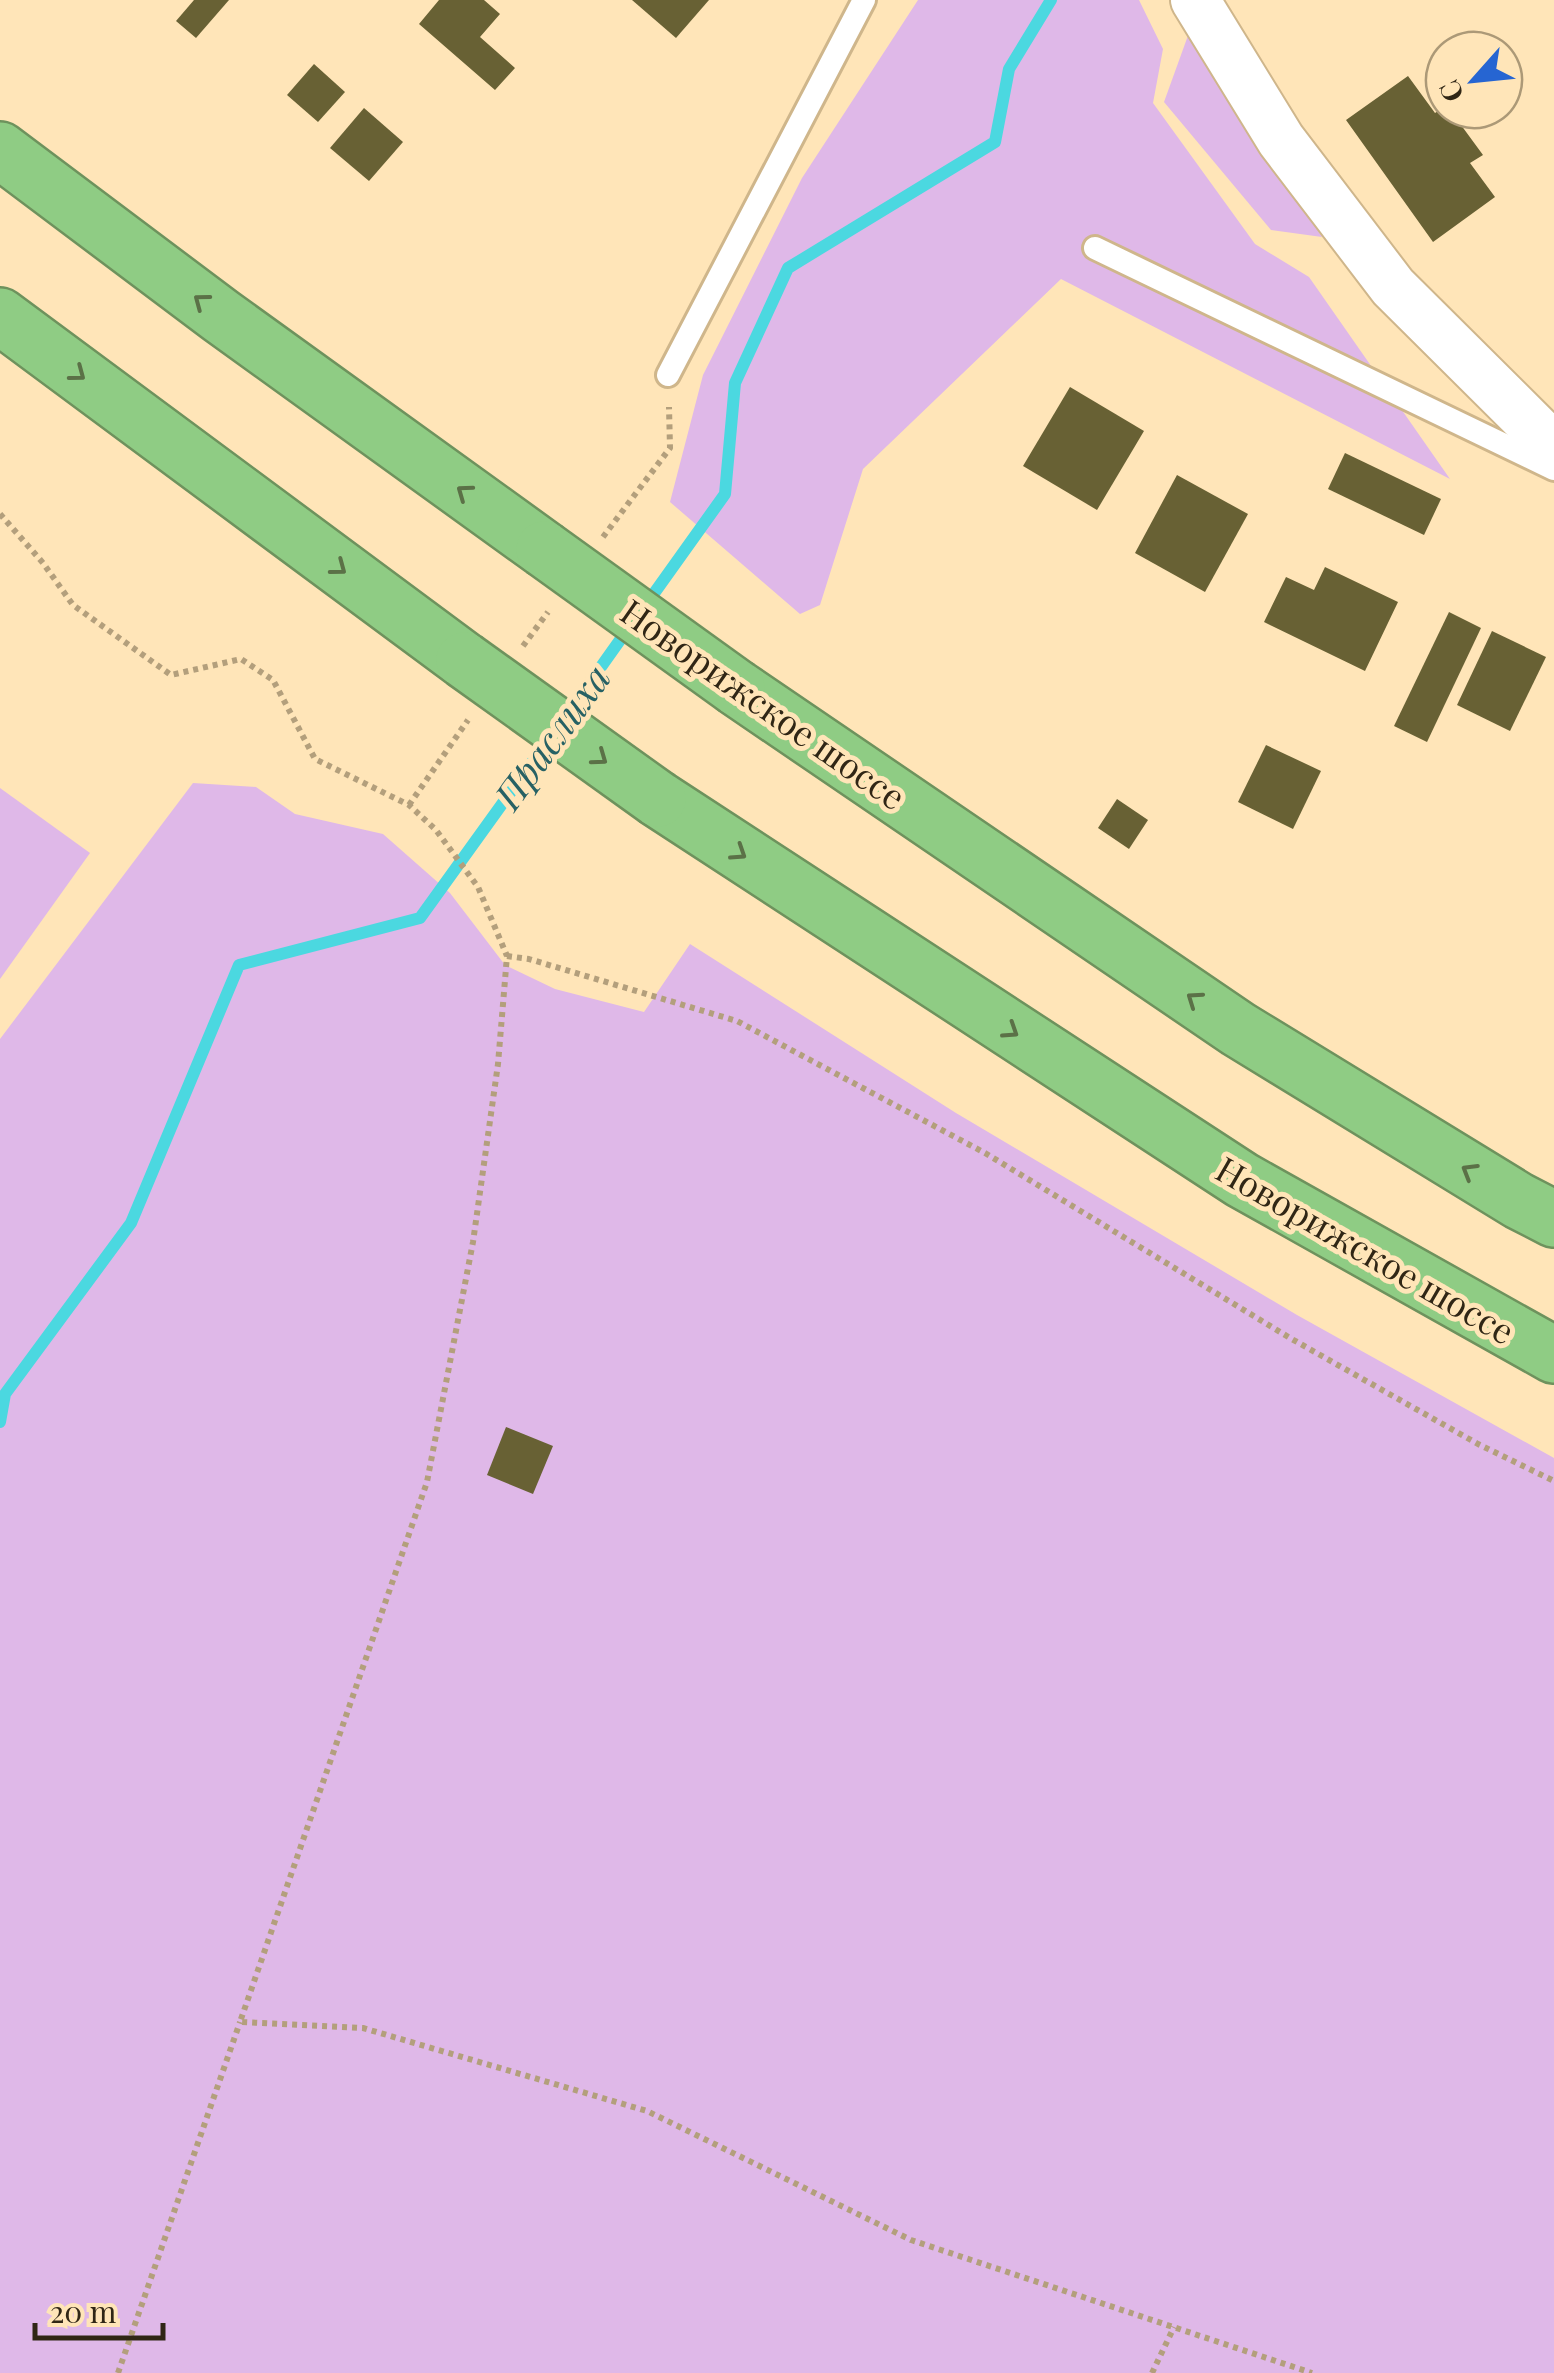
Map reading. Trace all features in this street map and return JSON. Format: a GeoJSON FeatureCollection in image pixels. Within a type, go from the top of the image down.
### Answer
{"type":"FeatureCollection","features":[{"type":"Feature","properties":{"kind":"highway","name":"Новорижское шоссе"},"geometry":{"type":"LineString","coordinates":[[0,150],[221,316],[737,688],[1238,1029],[1519,1202],[1554,1219]]}},
{"type":"Feature","properties":{"kind":"highway","name":"Новорижское шоссе"},"geometry":{"type":"LineString","coordinates":[[0,316],[658,799],[1242,1180],[1554,1355]]}},
{"type":"Feature","properties":{"kind":"street"},"geometry":{"type":"LineString","coordinates":[[1194,0],[1281,140],[1393,287],[1554,447]]}},
{"type":"Feature","properties":{"kind":"lane"},"geometry":{"type":"LineString","coordinates":[[668,376],[864,0]]}},
{"type":"Feature","properties":{"kind":"lane"},"geometry":{"type":"LineString","coordinates":[[1095,248],[1554,469]]}},
{"type":"Feature","properties":{"kind":"path"},"geometry":{"type":"LineString","coordinates":[[0,514],[44,563],[73,605],[171,675],[240,659],[273,680],[315,759],[408,805],[436,830],[478,886],[508,956],[474,1242],[427,1482],[118,2373]]}},
{"type":"Feature","properties":{"kind":"path"},"geometry":{"type":"LineString","coordinates":[[508,956],[738,1021],[985,1153],[1290,1338],[1478,1444],[1554,1481]]}},
{"type":"Feature","properties":{"kind":"path"},"geometry":{"type":"LineString","coordinates":[[240,2022],[364,2028],[647,2112],[911,2240],[1312,2373]]}},
{"type":"Feature","properties":{"kind":"path"},"geometry":{"type":"LineString","coordinates":[[1152,2373],[1174,2327]]}},
{"type":"Feature","properties":{"kind":"shaded area"},"geometry":{"type":"Polygon","coordinates":[[[918,0],[1139,0],[1163,49],[1153,103],[1255,244],[1309,277],[1450,479],[1061,279],[863,469],[820,605],[800,614],[670,502],[703,375],[802,178],[918,0]]]}},
{"type":"Feature","properties":{"kind":"shaded area"},"geometry":{"type":"Polygon","coordinates":[[[1190,30],[1322,237],[1271,230],[1164,102],[1190,30]]]}},
{"type":"Feature","properties":{"kind":"shaded area"},"geometry":{"type":"Polygon","coordinates":[[[193,783],[256,787],[295,814],[383,834],[450,893],[505,965],[555,989],[644,1012],[690,944],[956,1113],[1297,1315],[1554,1458],[1554,2373],[0,2373],[0,1039],[193,783]]]}},
{"type":"Feature","properties":{"kind":"shaded area"},"geometry":{"type":"Polygon","coordinates":[[[0,788],[90,853],[0,979],[0,788]]]}},
{"type":"Feature","properties":{"kind":"building"},"geometry":{"type":"Polygon","coordinates":[[[194,0],[229,0],[196,38],[176,21],[194,0]]]}},
{"type":"Feature","properties":{"kind":"building"},"geometry":{"type":"Polygon","coordinates":[[[439,0],[484,0],[500,14],[480,37],[515,68],[495,90],[419,24],[439,0]]]}},
{"type":"Feature","properties":{"kind":"building"},"geometry":{"type":"Polygon","coordinates":[[[632,0],[709,0],[676,38],[632,0]]]}},
{"type":"Feature","properties":{"kind":"building"},"geometry":{"type":"Polygon","coordinates":[[[314,64],[345,92],[318,122],[287,95],[314,64]]]}},
{"type":"Feature","properties":{"kind":"building"},"geometry":{"type":"Polygon","coordinates":[[[1408,76],[1424,98],[1424,130],[1465,130],[1483,155],[1470,163],[1495,197],[1433,242],[1346,120],[1408,76]]]}},
{"type":"Feature","properties":{"kind":"building"},"geometry":{"type":"Polygon","coordinates":[[[364,108],[403,142],[369,181],[330,148],[364,108]]]}},
{"type":"Feature","properties":{"kind":"building"},"geometry":{"type":"Polygon","coordinates":[[[1070,387],[1144,431],[1097,510],[1023,466],[1070,387]]]}},
{"type":"Feature","properties":{"kind":"building"},"geometry":{"type":"Polygon","coordinates":[[[1345,453],[1441,499],[1424,535],[1328,489],[1345,453]]]}},
{"type":"Feature","properties":{"kind":"building"},"geometry":{"type":"Polygon","coordinates":[[[1177,475],[1248,514],[1205,592],[1135,553],[1177,475]]]}},
{"type":"Feature","properties":{"kind":"building"},"geometry":{"type":"Polygon","coordinates":[[[1325,567],[1398,602],[1365,671],[1264,622],[1286,577],[1314,590],[1325,567]]]}},
{"type":"Feature","properties":{"kind":"building"},"geometry":{"type":"Polygon","coordinates":[[[1449,612],[1481,628],[1427,742],[1394,726],[1449,612]]]}},
{"type":"Feature","properties":{"kind":"building"},"geometry":{"type":"Polygon","coordinates":[[[1492,631],[1546,657],[1510,731],[1457,705],[1492,631]]]}},
{"type":"Feature","properties":{"kind":"building"},"geometry":{"type":"Polygon","coordinates":[[[1266,745],[1321,771],[1293,829],[1238,802],[1266,745]]]}},
{"type":"Feature","properties":{"kind":"building"},"geometry":{"type":"Polygon","coordinates":[[[1117,799],[1148,820],[1129,849],[1098,828],[1117,799]]]}},
{"type":"Feature","properties":{"kind":"building"},"geometry":{"type":"Polygon","coordinates":[[[506,1427],[553,1446],[533,1494],[487,1475],[506,1427]]]}},
{"type":"Feature","properties":{"kind":"waterway","name":"Праслиха"},"geometry":{"type":"LineString","coordinates":[[645,606],[725,494],[735,383],[788,268],[995,142],[1009,69],[1051,0]]}},
{"type":"Feature","properties":{"kind":"waterway","name":"Праслиха"},"geometry":{"type":"LineString","coordinates":[[566,716],[630,626]]}},
{"type":"Feature","properties":{"kind":"waterway","name":"Праслиха"},"geometry":{"type":"LineString","coordinates":[[0,1422],[5,1394],[131,1223],[239,965],[420,918],[551,736]]}}]}
